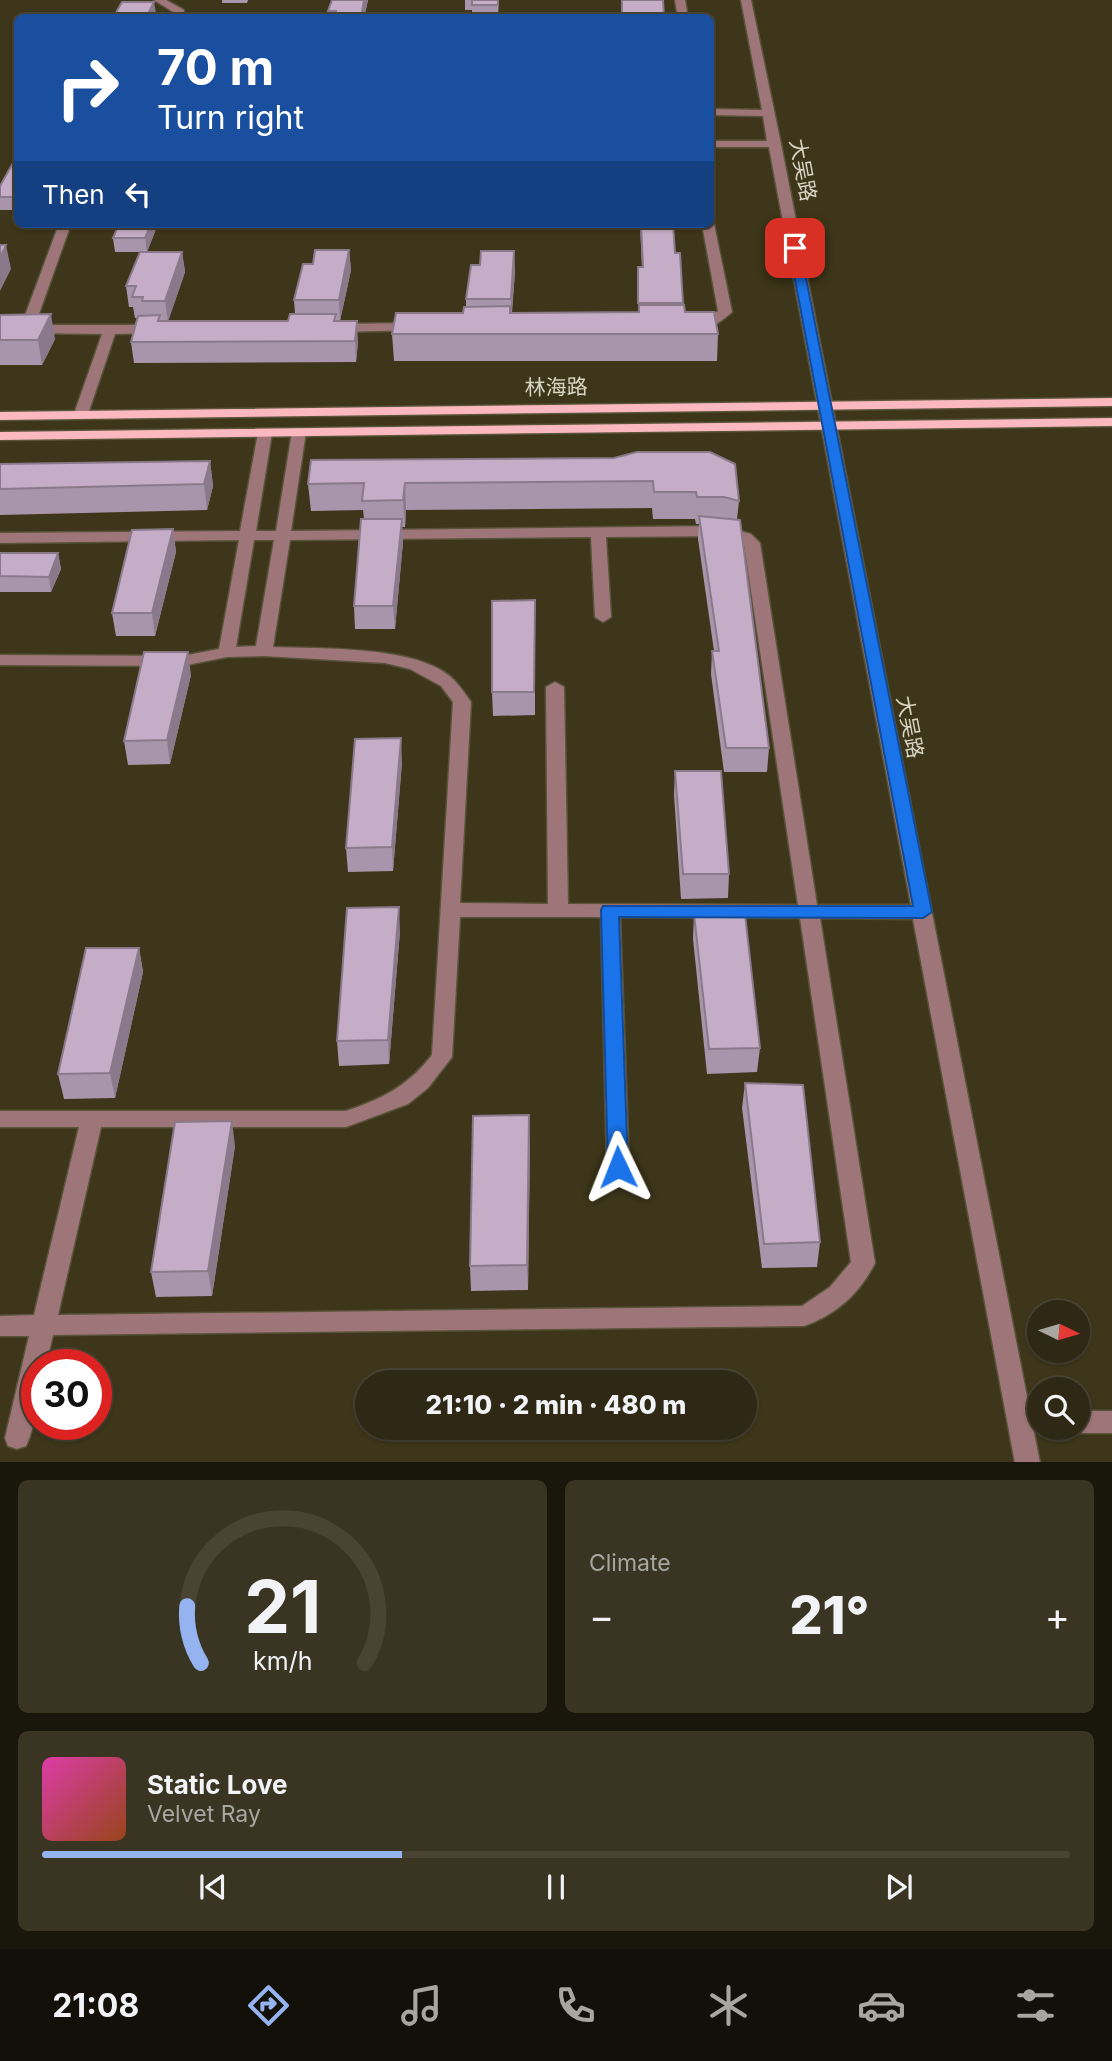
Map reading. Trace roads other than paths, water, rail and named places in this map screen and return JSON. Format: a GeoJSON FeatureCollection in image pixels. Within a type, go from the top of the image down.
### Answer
{"type":"FeatureCollection","features":[{"type":"Feature","properties":{"kind":"main road","name":"林海路"},"geometry":{"type":"LineString","coordinates":[[0,416],[1112,402]]}},
{"type":"Feature","properties":{"kind":"main road","name":"林海路"},"geometry":{"type":"LineString","coordinates":[[0,436],[1112,422]]}},
{"type":"Feature","properties":{"kind":"street"},"geometry":{"type":"LineString","coordinates":[[159,0],[179,14]]}},
{"type":"Feature","properties":{"kind":"street","name":"大吴路"},"geometry":{"type":"LineString","coordinates":[[746,0],[923,912],[1027,1409]]}},
{"type":"Feature","properties":{"kind":"street"},"geometry":{"type":"LineString","coordinates":[[714,112],[768,113]]}},
{"type":"Feature","properties":{"kind":"street"},"geometry":{"type":"LineString","coordinates":[[714,144],[775,145]]}},
{"type":"Feature","properties":{"kind":"street"},"geometry":{"type":"LineString","coordinates":[[64,228],[27,329],[179,329]]}},
{"type":"Feature","properties":{"kind":"street"},"geometry":{"type":"LineString","coordinates":[[676,326],[704,325],[726,312],[709,228]]}},
{"type":"Feature","properties":{"kind":"street"},"geometry":{"type":"LineString","coordinates":[[317,328],[428,327]]}},
{"type":"Feature","properties":{"kind":"street"},"geometry":{"type":"LineString","coordinates":[[81,414],[110,330]]}},
{"type":"Feature","properties":{"kind":"street"},"geometry":{"type":"LineString","coordinates":[[264,652],[299,432]]}},
{"type":"Feature","properties":{"kind":"street"},"geometry":{"type":"LineString","coordinates":[[227,652],[265,433]]}},
{"type":"Feature","properties":{"kind":"street"},"geometry":{"type":"LineString","coordinates":[[0,538],[723,531],[746,537],[752,542],[863,1263],[851,1284],[831,1304],[804,1316],[0,1326]]}},
{"type":"Feature","properties":{"kind":"street"},"geometry":{"type":"LineString","coordinates":[[598,532],[603,617]]}},
{"type":"Feature","properties":{"kind":"street"},"geometry":{"type":"LineString","coordinates":[[0,660],[182,661],[227,652],[385,658],[416,665],[447,682],[461,702],[442,1057],[421,1086],[391,1105],[346,1119],[0,1119]]}},
{"type":"Feature","properties":{"kind":"street"},"geometry":{"type":"LineString","coordinates":[[555,687],[558,910]]}},
{"type":"Feature","properties":{"kind":"street"},"geometry":{"type":"LineString","coordinates":[[450,910],[923,912]]}},
{"type":"Feature","properties":{"kind":"street"},"geometry":{"type":"LineString","coordinates":[[610,910],[618,1167]]}},
{"type":"Feature","properties":{"kind":"street"},"geometry":{"type":"LineString","coordinates":[[17,1438],[92,1119]]}},
{"type":"Feature","properties":{"kind":"street"},"geometry":{"type":"LineString","coordinates":[[1090,1422],[1112,1422]]}},
{"type":"Feature","properties":{"kind":"street","name":"大吴路"},"geometry":{"type":"LineString","coordinates":[[1028,1462],[1029,1440]]}}]}
